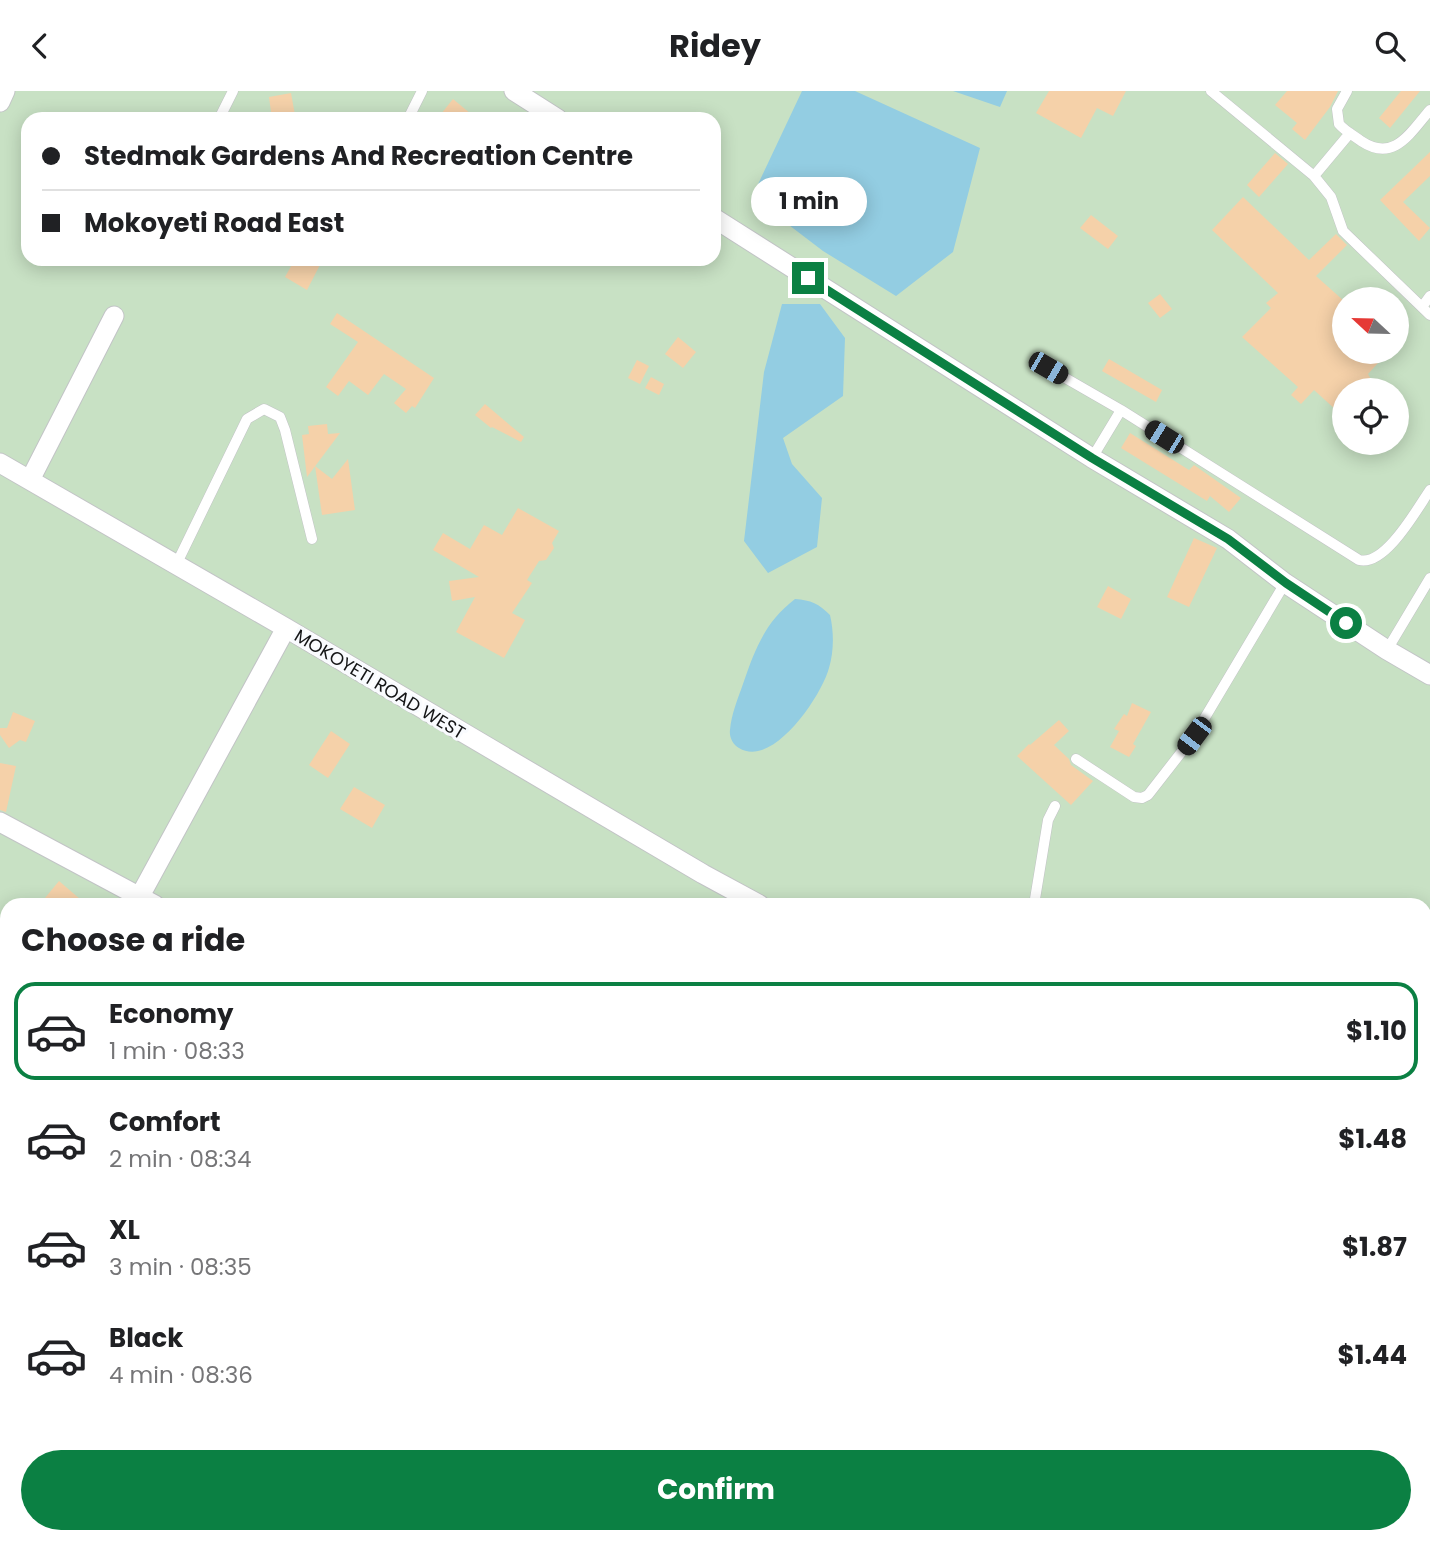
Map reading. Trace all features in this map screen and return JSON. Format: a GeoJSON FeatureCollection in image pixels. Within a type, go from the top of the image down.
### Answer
{"type":"FeatureCollection","features":[{"type":"Feature","properties":{"kind":"street"},"geometry":{"type":"LineString","coordinates":[[0,102],[5,91]]}},
{"type":"Feature","properties":{"kind":"street"},"geometry":{"type":"LineString","coordinates":[[514,91],[547,112]]}},
{"type":"Feature","properties":{"kind":"street"},"geometry":{"type":"LineString","coordinates":[[721,222],[1092,458],[1228,539],[1286,583],[1430,675]]}},
{"type":"Feature","properties":{"kind":"street"},"geometry":{"type":"LineString","coordinates":[[30,480],[114,316]]}},
{"type":"Feature","properties":{"kind":"street","name":"MOKOYETI ROAD WEST"},"geometry":{"type":"LineString","coordinates":[[0,463],[748,898]]}},
{"type":"Feature","properties":{"kind":"street"},"geometry":{"type":"LineString","coordinates":[[149,898],[286,628]]}},
{"type":"Feature","properties":{"kind":"street"},"geometry":{"type":"LineString","coordinates":[[0,822],[144,898]]}},
{"type":"Feature","properties":{"kind":"lane"},"geometry":{"type":"LineString","coordinates":[[222,112],[233,91]]}},
{"type":"Feature","properties":{"kind":"lane"},"geometry":{"type":"LineString","coordinates":[[412,112],[422,91]]}},
{"type":"Feature","properties":{"kind":"lane"},"geometry":{"type":"LineString","coordinates":[[1211,91],[1314,176],[1331,197],[1343,231],[1430,315]]}},
{"type":"Feature","properties":{"kind":"lane"},"geometry":{"type":"LineString","coordinates":[[1347,91],[1337,109],[1339,124],[1372,148],[1383,151],[1393,148],[1430,110]]}},
{"type":"Feature","properties":{"kind":"lane"},"geometry":{"type":"LineString","coordinates":[[1314,176],[1350,134]]}},
{"type":"Feature","properties":{"kind":"lane"},"geometry":{"type":"LineString","coordinates":[[1422,307],[1430,296]]}},
{"type":"Feature","properties":{"kind":"lane"},"geometry":{"type":"LineString","coordinates":[[1048,368],[1365,561],[1387,549],[1399,536],[1430,490]]}},
{"type":"Feature","properties":{"kind":"lane"},"geometry":{"type":"LineString","coordinates":[[176,565],[247,419],[264,409],[280,417],[285,430],[312,539]]}},
{"type":"Feature","properties":{"kind":"lane"},"geometry":{"type":"LineString","coordinates":[[1092,458],[1121,410]]}},
{"type":"Feature","properties":{"kind":"lane"},"geometry":{"type":"LineString","coordinates":[[1387,650],[1430,578]]}},
{"type":"Feature","properties":{"kind":"lane"},"geometry":{"type":"LineString","coordinates":[[1076,759],[1134,797],[1142,798],[1148,795],[1194,736],[1286,583]]}},
{"type":"Feature","properties":{"kind":"lane"},"geometry":{"type":"LineString","coordinates":[[1035,898],[1048,820],[1055,806]]}},
{"type":"Feature","properties":{"kind":"green space"},"geometry":{"type":"Polygon","coordinates":[[[0,91],[1430,91],[1430,898],[0,898],[0,91]]]}},
{"type":"Feature","properties":{"kind":"water"},"geometry":{"type":"Polygon","coordinates":[[[802,91],[855,91],[980,148],[953,252],[896,296],[823,251],[752,197],[802,91]]]}},
{"type":"Feature","properties":{"kind":"water"},"geometry":{"type":"Polygon","coordinates":[[[953,91],[1007,91],[1000,107],[953,91]]]}},
{"type":"Feature","properties":{"kind":"water"},"geometry":{"type":"Polygon","coordinates":[[[782,304],[820,304],[845,338],[843,396],[783,438],[792,464],[822,498],[817,547],[768,573],[744,541],[764,372],[782,304]]]}},
{"type":"Feature","properties":{"kind":"water"},"geometry":{"type":"Polygon","coordinates":[[[795,599],[814,603],[830,615],[833,648],[825,680],[806,711],[781,739],[752,752],[739,748],[731,738],[731,724],[752,659],[762,637],[776,617],[795,599]]]}},
{"type":"Feature","properties":{"kind":"building"},"geometry":{"type":"Polygon","coordinates":[[[1049,91],[1126,91],[1113,116],[1097,108],[1081,138],[1036,113],[1049,91]]]}},
{"type":"Feature","properties":{"kind":"building"},"geometry":{"type":"Polygon","coordinates":[[[1287,91],[1338,91],[1330,107],[1305,140],[1292,129],[1297,123],[1275,105],[1287,91]]]}},
{"type":"Feature","properties":{"kind":"building"},"geometry":{"type":"Polygon","coordinates":[[[1401,91],[1420,91],[1390,128],[1379,118],[1401,91]]]}},
{"type":"Feature","properties":{"kind":"building"},"geometry":{"type":"Polygon","coordinates":[[[291,93],[294,112],[271,112],[269,97],[291,93]]]}},
{"type":"Feature","properties":{"kind":"building"},"geometry":{"type":"Polygon","coordinates":[[[453,99],[469,112],[443,112],[453,99]]]}},
{"type":"Feature","properties":{"kind":"building"},"geometry":{"type":"Polygon","coordinates":[[[1430,152],[1430,176],[1403,202],[1430,228],[1419,241],[1380,200],[1430,152]]]}},
{"type":"Feature","properties":{"kind":"building"},"geometry":{"type":"Polygon","coordinates":[[[1275,153],[1288,164],[1259,197],[1247,185],[1275,153]]]}},
{"type":"Feature","properties":{"kind":"building"},"geometry":{"type":"Polygon","coordinates":[[[1243,197],[1309,260],[1336,234],[1347,245],[1316,276],[1332,290],[1332,364],[1377,364],[1368,374],[1370,378],[1332,378],[1332,406],[1314,390],[1301,404],[1291,395],[1298,387],[1242,337],[1271,308],[1266,303],[1278,293],[1212,230],[1243,197]]]}},
{"type":"Feature","properties":{"kind":"building"},"geometry":{"type":"Polygon","coordinates":[[[1091,215],[1118,236],[1108,249],[1080,228],[1091,215]]]}},
{"type":"Feature","properties":{"kind":"building"},"geometry":{"type":"Polygon","coordinates":[[[291,266],[319,266],[307,290],[285,277],[291,266]]]}},
{"type":"Feature","properties":{"kind":"building"},"geometry":{"type":"Polygon","coordinates":[[[1160,294],[1172,309],[1160,318],[1148,303],[1160,294]]]}},
{"type":"Feature","properties":{"kind":"building"},"geometry":{"type":"Polygon","coordinates":[[[337,313],[434,378],[415,408],[412,406],[406,413],[394,403],[406,389],[384,374],[368,395],[349,381],[338,396],[326,387],[358,342],[330,324],[337,313]]]}},
{"type":"Feature","properties":{"kind":"building"},"geometry":{"type":"Polygon","coordinates":[[[678,337],[696,352],[683,368],[665,354],[678,337]]]}},
{"type":"Feature","properties":{"kind":"building"},"geometry":{"type":"Polygon","coordinates":[[[1109,359],[1162,390],[1156,402],[1102,371],[1109,359]]]}},
{"type":"Feature","properties":{"kind":"building"},"geometry":{"type":"Polygon","coordinates":[[[637,360],[649,366],[640,384],[628,378],[637,360]]]}},
{"type":"Feature","properties":{"kind":"building"},"geometry":{"type":"Polygon","coordinates":[[[651,377],[664,384],[659,395],[645,388],[651,377]]]}},
{"type":"Feature","properties":{"kind":"building"},"geometry":{"type":"Polygon","coordinates":[[[485,404],[524,437],[521,442],[491,428],[475,415],[485,404]]]}},
{"type":"Feature","properties":{"kind":"building"},"geometry":{"type":"Polygon","coordinates":[[[327,424],[328,434],[340,433],[307,477],[302,435],[309,434],[308,426],[327,424]]]}},
{"type":"Feature","properties":{"kind":"building"},"geometry":{"type":"Polygon","coordinates":[[[1130,433],[1189,470],[1194,465],[1241,498],[1229,512],[1210,496],[1207,501],[1121,448],[1130,433]]]}},
{"type":"Feature","properties":{"kind":"building"},"geometry":{"type":"Polygon","coordinates":[[[348,459],[355,510],[322,515],[315,466],[332,479],[348,459]]]}},
{"type":"Feature","properties":{"kind":"building"},"geometry":{"type":"Polygon","coordinates":[[[518,508],[559,531],[552,543],[554,548],[546,560],[539,561],[527,580],[532,583],[512,613],[525,620],[504,658],[456,632],[475,597],[452,601],[449,581],[479,577],[433,550],[443,533],[470,549],[484,525],[502,535],[518,508]]]}},
{"type":"Feature","properties":{"kind":"building"},"geometry":{"type":"Polygon","coordinates":[[[1194,538],[1217,548],[1189,607],[1167,597],[1194,538]]]}},
{"type":"Feature","properties":{"kind":"building"},"geometry":{"type":"Polygon","coordinates":[[[1108,586],[1131,599],[1121,619],[1097,607],[1108,586]]]}},
{"type":"Feature","properties":{"kind":"building"},"geometry":{"type":"Polygon","coordinates":[[[1132,703],[1151,712],[1133,744],[1136,746],[1129,757],[1110,747],[1119,731],[1114,729],[1124,714],[1127,716],[1132,703]]]}},
{"type":"Feature","properties":{"kind":"building"},"geometry":{"type":"Polygon","coordinates":[[[13,712],[35,721],[26,742],[20,740],[9,748],[0,735],[0,728],[7,728],[13,712]]]}},
{"type":"Feature","properties":{"kind":"building"},"geometry":{"type":"Polygon","coordinates":[[[1059,720],[1069,731],[1054,745],[1069,759],[1071,765],[1093,781],[1071,805],[1017,756],[1059,720]]]}},
{"type":"Feature","properties":{"kind":"building"},"geometry":{"type":"Polygon","coordinates":[[[331,731],[350,744],[328,778],[309,765],[331,731]]]}},
{"type":"Feature","properties":{"kind":"building"},"geometry":{"type":"Polygon","coordinates":[[[0,763],[16,766],[6,812],[0,810],[0,763]]]}},
{"type":"Feature","properties":{"kind":"building"},"geometry":{"type":"Polygon","coordinates":[[[354,787],[385,805],[372,828],[340,809],[354,787]]]}},
{"type":"Feature","properties":{"kind":"building"},"geometry":{"type":"Polygon","coordinates":[[[59,881],[79,898],[45,898],[59,881]]]}},
{"type":"Feature","properties":{"kind":"route"},"geometry":{"type":"LineString","coordinates":[[808,278],[1092,458],[1228,539],[1286,583],[1346,623]]}}]}
